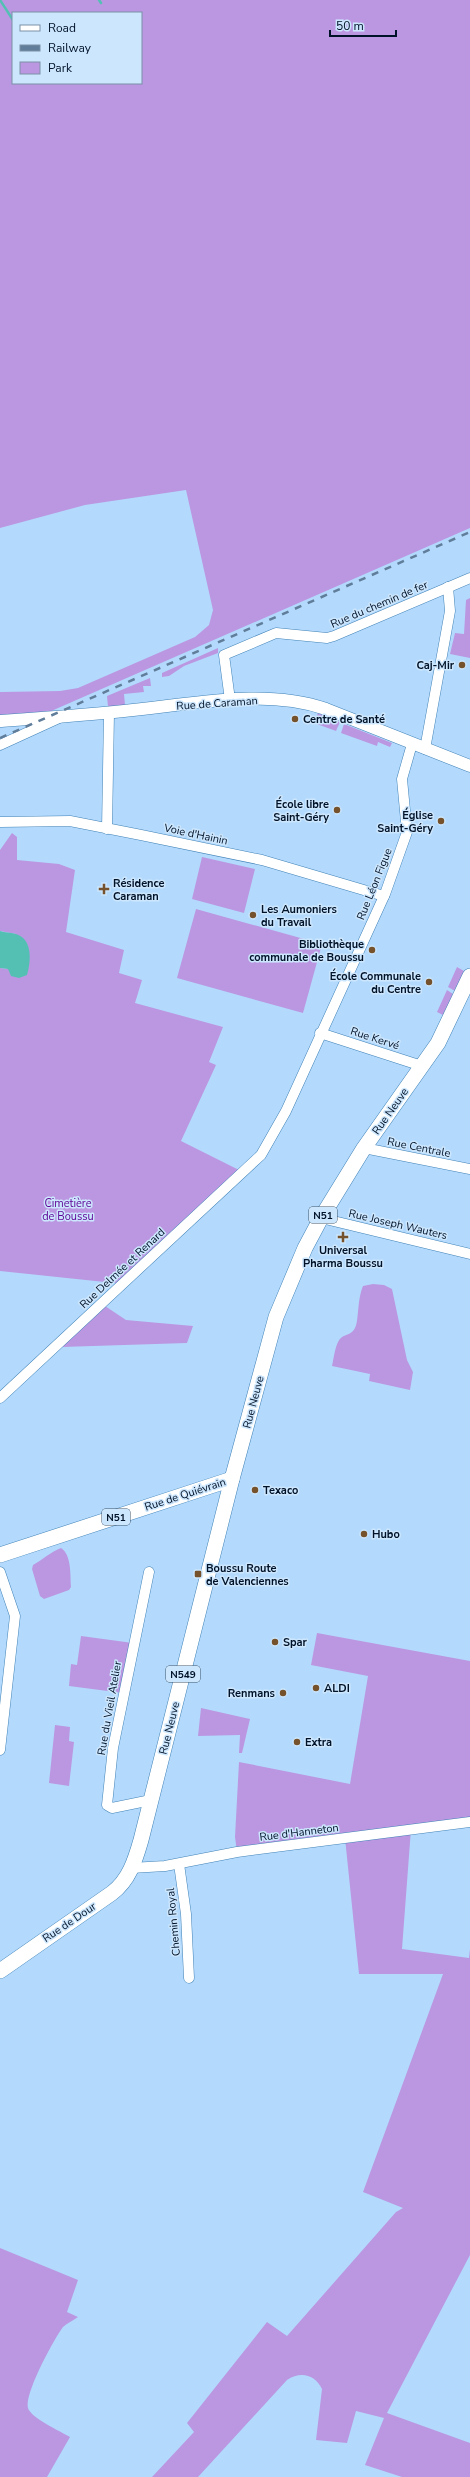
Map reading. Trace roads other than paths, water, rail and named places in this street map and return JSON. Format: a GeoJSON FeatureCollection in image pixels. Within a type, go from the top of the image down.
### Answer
{"type":"FeatureCollection","features":[{"type":"Feature","properties":{"kind":"main road","name":"Rue Neuve"},"geometry":{"type":"LineString","coordinates":[[131,1868],[151,1800],[232,1478],[276,1317],[305,1248],[321,1218],[364,1148],[444,1032],[470,976]]}},
{"type":"Feature","properties":{"kind":"main road","name":"Rue de Quiévrain"},"geometry":{"type":"LineString","coordinates":[[0,1555],[232,1478]]}},
{"type":"Feature","properties":{"kind":"main road","name":"Rue de Dour"},"geometry":{"type":"LineString","coordinates":[[0,1971],[122,1886],[131,1868]]}},
{"type":"Feature","properties":{"kind":"street","name":"Rue du chemin de fer"},"geometry":{"type":"LineString","coordinates":[[230,700],[224,655],[276,634],[327,638],[334,636],[470,578]]}},
{"type":"Feature","properties":{"kind":"street"},"geometry":{"type":"LineString","coordinates":[[424,749],[448,618],[450,601],[448,587]]}},
{"type":"Feature","properties":{"kind":"street","name":"Rue de Caraman"},"geometry":{"type":"LineString","coordinates":[[0,721],[109,713],[230,700],[286,701],[312,704],[470,766]]}},
{"type":"Feature","properties":{"kind":"street"},"geometry":{"type":"LineString","coordinates":[[107,829],[109,713]]}},
{"type":"Feature","properties":{"kind":"street"},"geometry":{"type":"LineString","coordinates":[[0,745],[64,716]]}},
{"type":"Feature","properties":{"kind":"street","name":"Rue Léon Figue"},"geometry":{"type":"LineString","coordinates":[[261,1155],[286,1111],[320,1033],[384,896],[407,832],[402,779],[412,744]]}},
{"type":"Feature","properties":{"kind":"street","name":"Voie d'Hainin"},"geometry":{"type":"LineString","coordinates":[[0,822],[54,820],[107,829],[262,860],[384,896]]}},
{"type":"Feature","properties":{"kind":"street","name":"Rue Kervé"},"geometry":{"type":"LineString","coordinates":[[320,1033],[422,1066]]}},
{"type":"Feature","properties":{"kind":"street","name":"Rue Centrale"},"geometry":{"type":"LineString","coordinates":[[364,1148],[470,1169]]}},
{"type":"Feature","properties":{"kind":"street","name":"Rue Delmée et Renard"},"geometry":{"type":"LineString","coordinates":[[0,1398],[261,1155]]}},
{"type":"Feature","properties":{"kind":"street","name":"Rue Joseph Wauters"},"geometry":{"type":"LineString","coordinates":[[321,1218],[470,1254]]}},
{"type":"Feature","properties":{"kind":"street"},"geometry":{"type":"LineString","coordinates":[[0,1572],[15,1616],[0,1750]]}},
{"type":"Feature","properties":{"kind":"street","name":"Rue du Vieil Atelier"},"geometry":{"type":"LineString","coordinates":[[149,1572],[114,1741],[107,1804],[112,1808],[151,1800]]}},
{"type":"Feature","properties":{"kind":"street","name":"Rue d'Hanneton"},"geometry":{"type":"LineString","coordinates":[[131,1868],[146,1869],[248,1850],[470,1822]]}},
{"type":"Feature","properties":{"kind":"street","name":"Chemin Royal"},"geometry":{"type":"LineString","coordinates":[[179,1864],[186,1914],[189,1978]]}},
{"type":"Feature","properties":{"kind":"waterway"},"geometry":{"type":"LineString","coordinates":[[0,0],[12,18]]}},
{"type":"Feature","properties":{"kind":"railway"},"geometry":{"type":"LineString","coordinates":[[0,738],[470,532]]}},
{"type":"Feature","properties":{"kind":"place","name":"Caj-Mir"},"geometry":{"type":"Point","coordinates":[462,665]}},
{"type":"Feature","properties":{"kind":"place","name":"Centre de Santé"},"geometry":{"type":"Point","coordinates":[295,719]}},
{"type":"Feature","properties":{"kind":"place","name":"École libre Saint-Géry"},"geometry":{"type":"Point","coordinates":[337,810]}},
{"type":"Feature","properties":{"kind":"place","name":"Église Saint-Géry"},"geometry":{"type":"Point","coordinates":[441,821]}},
{"type":"Feature","properties":{"kind":"place","name":"Résidence Caraman"},"geometry":{"type":"Point","coordinates":[104,889]}},
{"type":"Feature","properties":{"kind":"place","name":"Les Aumoniers du Travail"},"geometry":{"type":"Point","coordinates":[253,915]}},
{"type":"Feature","properties":{"kind":"place","name":"Bibliothèque communale de Boussu"},"geometry":{"type":"Point","coordinates":[372,950]}},
{"type":"Feature","properties":{"kind":"place","name":"École Communale du Centre"},"geometry":{"type":"Point","coordinates":[429,982]}},
{"type":"Feature","properties":{"kind":"place","name":"Universal Pharma Boussu"},"geometry":{"type":"Point","coordinates":[343,1237]}},
{"type":"Feature","properties":{"kind":"place","name":"Texaco"},"geometry":{"type":"Point","coordinates":[255,1490]}},
{"type":"Feature","properties":{"kind":"place","name":"Hubo"},"geometry":{"type":"Point","coordinates":[364,1534]}},
{"type":"Feature","properties":{"kind":"place","name":"Boussu Route de Valenciennes"},"geometry":{"type":"Point","coordinates":[198,1574]}},
{"type":"Feature","properties":{"kind":"place","name":"Spar"},"geometry":{"type":"Point","coordinates":[275,1642]}},
{"type":"Feature","properties":{"kind":"place","name":"ALDI"},"geometry":{"type":"Point","coordinates":[316,1688]}},
{"type":"Feature","properties":{"kind":"place","name":"Renmans"},"geometry":{"type":"Point","coordinates":[283,1693]}},
{"type":"Feature","properties":{"kind":"place","name":"Extra"},"geometry":{"type":"Point","coordinates":[297,1742]}},
{"type":"Feature","properties":{"kind":"park label","name":"Cimetière de Boussu"},"geometry":{"type":"Point","coordinates":[68,1209]}}]}
